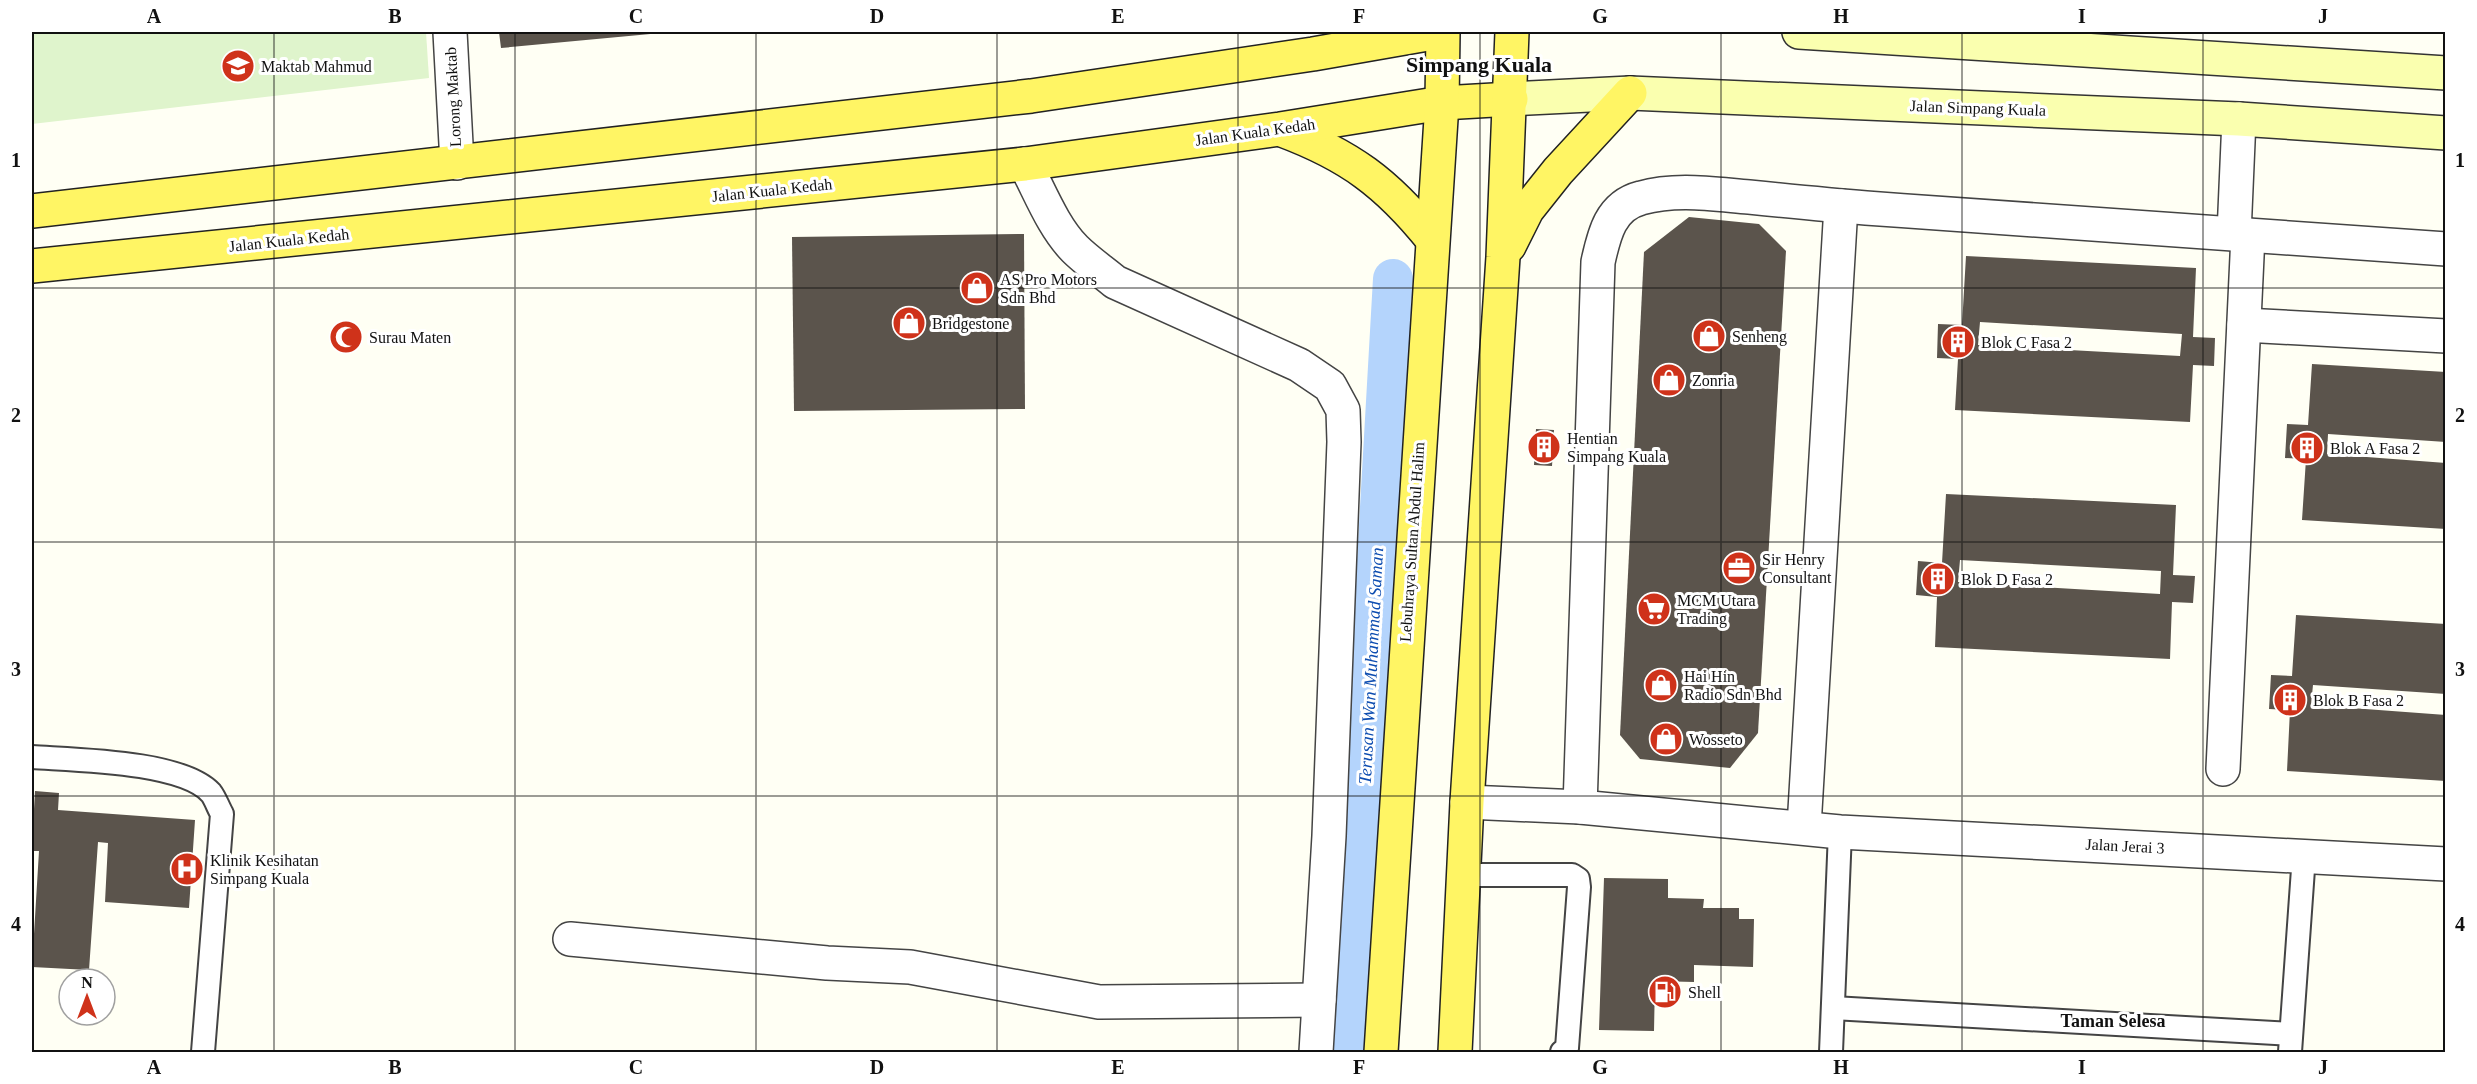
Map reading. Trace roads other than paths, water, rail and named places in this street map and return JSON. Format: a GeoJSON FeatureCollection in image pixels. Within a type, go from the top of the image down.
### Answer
{"type":"FeatureCollection","features":[{"type":"Feature","properties":{"kind":"main road"},"geometry":{"type":"LineString","coordinates":[[1313,54],[1353,32]]}},
{"type":"Feature","properties":{"kind":"main road"},"geometry":{"type":"LineString","coordinates":[[32,212],[1031,96],[1313,54],[1441,32]]}},
{"type":"Feature","properties":{"kind":"main road","name":"Lebuhraya Sultan Abdul Halim"},"geometry":{"type":"LineString","coordinates":[[1381,1053],[1442,103],[1441,32]]}},
{"type":"Feature","properties":{"kind":"main road"},"geometry":{"type":"LineString","coordinates":[[1455,1053],[1467,801],[1503,256],[1512,32]]}},
{"type":"Feature","properties":{"kind":"main road"},"geometry":{"type":"LineString","coordinates":[[1799,32],[2445,73]]}},
{"type":"Feature","properties":{"kind":"main road"},"geometry":{"type":"LineString","coordinates":[[1503,256],[1527,210],[1558,171],[1630,93]]}},
{"type":"Feature","properties":{"kind":"main road","name":"Jalan Simpang Kuala"},"geometry":{"type":"LineString","coordinates":[[1511,99],[1630,93],[2239,119],[2445,133]]}},
{"type":"Feature","properties":{"kind":"main road","name":"Jalan Kuala Kedah"},"geometry":{"type":"LineString","coordinates":[[32,266],[1025,164],[1280,129],[1442,103],[1511,99]]}},
{"type":"Feature","properties":{"kind":"main road"},"geometry":{"type":"LineString","coordinates":[[1280,129],[1316,143],[1349,161],[1380,183],[1408,209],[1432,239]]}},
{"type":"Feature","properties":{"kind":"main road"},"geometry":{"type":"LineString","coordinates":[[32,290],[86,260]]}},
{"type":"Feature","properties":{"kind":"street","name":"Lorong Maktab"},"geometry":{"type":"LineString","coordinates":[[450,32],[456,163]]}},
{"type":"Feature","properties":{"kind":"street"},"geometry":{"type":"LineString","coordinates":[[2223,769],[2244,326],[2239,119]]}},
{"type":"Feature","properties":{"kind":"street"},"geometry":{"type":"LineString","coordinates":[[1025,164],[1056,223],[1074,248],[1115,282],[1299,365],[1330,386],[1343,410],[1344,442],[1330,812],[1316,1053]]}},
{"type":"Feature","properties":{"kind":"street"},"geometry":{"type":"LineString","coordinates":[[1580,807],[1598,262],[1605,232],[1622,207],[1639,198],[1670,193],[1706,193],[1841,206],[2445,249]]}},
{"type":"Feature","properties":{"kind":"street"},"geometry":{"type":"LineString","coordinates":[[1804,827],[1841,206]]}},
{"type":"Feature","properties":{"kind":"street"},"geometry":{"type":"LineString","coordinates":[[2244,326],[2445,336]]}},
{"type":"Feature","properties":{"kind":"street","name":"Jalan Jerai 3"},"geometry":{"type":"LineString","coordinates":[[1467,801],[1580,807],[1840,832],[2445,864]]}},
{"type":"Feature","properties":{"kind":"street"},"geometry":{"type":"LineString","coordinates":[[570,939],[827,963],[910,967],[1100,1002],[1319,1000]]}},
{"type":"Feature","properties":{"kind":"lane"},"geometry":{"type":"LineString","coordinates":[[32,757],[147,766],[189,780],[210,793],[222,814],[204,1053]]}},
{"type":"Feature","properties":{"kind":"lane"},"geometry":{"type":"LineString","coordinates":[[1831,1053],[1840,832]]}},
{"type":"Feature","properties":{"kind":"lane"},"geometry":{"type":"LineString","coordinates":[[1833,1008],[2290,1043],[2304,855]]}},
{"type":"Feature","properties":{"kind":"lane"},"geometry":{"type":"LineString","coordinates":[[1463,876],[1572,876],[1578,879],[1566,1048],[1563,1053]]}},
{"type":"Feature","properties":{"kind":"waterway","name":"Terusan Wan Muhammad Saman"},"geometry":{"type":"LineString","coordinates":[[1349,1052],[1393,279]]}},
{"type":"Feature","properties":{"kind":"place","name":"Maktab Mahmud"},"geometry":{"type":"Point","coordinates":[238,66]}},
{"type":"Feature","properties":{"kind":"place","name":"AS Pro Motors Sdn Bhd"},"geometry":{"type":"Point","coordinates":[977,288]}},
{"type":"Feature","properties":{"kind":"place","name":"Bridgestone"},"geometry":{"type":"Point","coordinates":[909,323]}},
{"type":"Feature","properties":{"kind":"place","name":"Senheng"},"geometry":{"type":"Point","coordinates":[1709,336]}},
{"type":"Feature","properties":{"kind":"place","name":"Surau Maten"},"geometry":{"type":"Point","coordinates":[346,337]}},
{"type":"Feature","properties":{"kind":"place","name":"Blok C Fasa 2"},"geometry":{"type":"Point","coordinates":[1958,342]}},
{"type":"Feature","properties":{"kind":"place","name":"Zonria"},"geometry":{"type":"Point","coordinates":[1669,380]}},
{"type":"Feature","properties":{"kind":"place","name":"Hentian Simpang Kuala"},"geometry":{"type":"Point","coordinates":[1544,447]}},
{"type":"Feature","properties":{"kind":"place","name":"Blok A Fasa 2"},"geometry":{"type":"Point","coordinates":[2307,448]}},
{"type":"Feature","properties":{"kind":"place","name":"Sir Henry Consultant"},"geometry":{"type":"Point","coordinates":[1739,568]}},
{"type":"Feature","properties":{"kind":"place","name":"Blok D Fasa 2"},"geometry":{"type":"Point","coordinates":[1938,579]}},
{"type":"Feature","properties":{"kind":"place","name":"MCM Utara Trading"},"geometry":{"type":"Point","coordinates":[1654,609]}},
{"type":"Feature","properties":{"kind":"place","name":"Hai Hin Radio Sdn Bhd"},"geometry":{"type":"Point","coordinates":[1661,685]}},
{"type":"Feature","properties":{"kind":"place","name":"Blok B Fasa 2"},"geometry":{"type":"Point","coordinates":[2290,700]}},
{"type":"Feature","properties":{"kind":"place","name":"Wosseto"},"geometry":{"type":"Point","coordinates":[1666,739]}},
{"type":"Feature","properties":{"kind":"place","name":"Klinik Kesihatan Simpang Kuala"},"geometry":{"type":"Point","coordinates":[187,869]}},
{"type":"Feature","properties":{"kind":"place","name":"Shell"},"geometry":{"type":"Point","coordinates":[1665,992]}},
{"type":"Feature","properties":{"kind":"district","name":"Simpang Kuala"},"geometry":{"type":"Point","coordinates":[1479,64]}},
{"type":"Feature","properties":{"kind":"district","name":"Taman Selesa"},"geometry":{"type":"Point","coordinates":[2113,1021]}}]}
